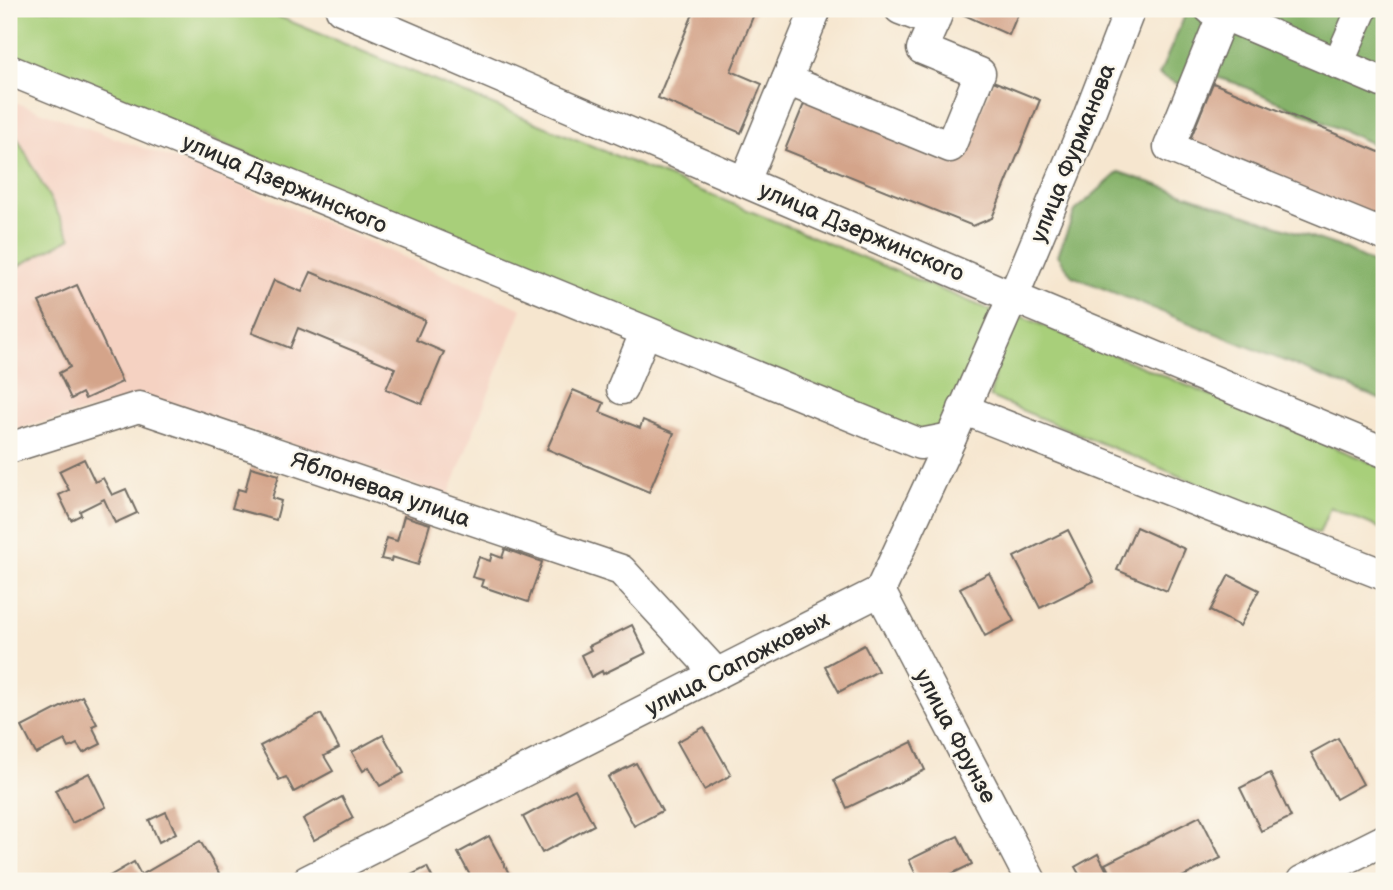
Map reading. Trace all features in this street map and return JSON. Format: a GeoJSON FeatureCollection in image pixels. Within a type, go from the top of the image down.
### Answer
{"type":"FeatureCollection","features":[{"type":"Feature","properties":{"kind":"street","name":"улица Дзержинского"},"geometry":{"type":"LineString","coordinates":[[341,9],[1013,296],[1383,448]]}},
{"type":"Feature","properties":{"kind":"street"},"geometry":{"type":"LineString","coordinates":[[746,181],[816,9]]}},
{"type":"Feature","properties":{"kind":"street"},"geometry":{"type":"LineString","coordinates":[[787,80],[950,147],[980,73],[922,49],[936,15],[900,9]]}},
{"type":"Feature","properties":{"kind":"street","name":"улица Фурманова"},"geometry":{"type":"LineString","coordinates":[[1013,296],[1130,9]]}},
{"type":"Feature","properties":{"kind":"street"},"geometry":{"type":"LineString","coordinates":[[1338,64],[1362,9]]}},
{"type":"Feature","properties":{"kind":"street"},"geometry":{"type":"LineString","coordinates":[[1384,83],[1216,12],[1169,146],[1384,235]]}},
{"type":"Feature","properties":{"kind":"street","name":"улица Дзержинского"},"geometry":{"type":"LineString","coordinates":[[9,70],[920,444],[951,438]]}},
{"type":"Feature","properties":{"kind":"street"},"geometry":{"type":"LineString","coordinates":[[880,592],[1013,296]]}},
{"type":"Feature","properties":{"kind":"street"},"geometry":{"type":"LineString","coordinates":[[622,389],[645,333]]}},
{"type":"Feature","properties":{"kind":"street","name":"Яблоневая улица"},"geometry":{"type":"LineString","coordinates":[[9,448],[139,407],[621,570],[716,673]]}},
{"type":"Feature","properties":{"kind":"street"},"geometry":{"type":"LineString","coordinates":[[963,409],[1384,575]]}},
{"type":"Feature","properties":{"kind":"street","name":"улица Сапожковых"},"geometry":{"type":"LineString","coordinates":[[307,881],[880,592]]}},
{"type":"Feature","properties":{"kind":"street","name":"улица Фрунзе"},"geometry":{"type":"LineString","coordinates":[[880,592],[1031,881]]}},
{"type":"Feature","properties":{"kind":"street"},"geometry":{"type":"LineString","coordinates":[[1302,881],[1384,840]]}},
{"type":"Feature","properties":{"kind":"shaded area"},"geometry":{"type":"Polygon","coordinates":[[[9,100],[207,171],[522,309],[448,496],[164,401],[128,401],[28,426],[9,434],[9,100]]]}},
{"type":"Feature","properties":{"kind":"green space"},"geometry":{"type":"Polygon","coordinates":[[[9,9],[260,9],[995,312],[943,428],[912,431],[9,55],[9,9]]]}},
{"type":"Feature","properties":{"kind":"green space"},"geometry":{"type":"Polygon","coordinates":[[[1180,9],[1384,9],[1384,149],[1238,84],[1210,75],[1191,90],[1159,75],[1186,13],[1180,9]]]}},
{"type":"Feature","properties":{"kind":"green space"},"geometry":{"type":"Polygon","coordinates":[[[9,122],[71,238],[9,271],[9,122]]]}},
{"type":"Feature","properties":{"kind":"green space"},"geometry":{"type":"Polygon","coordinates":[[[1119,172],[1338,246],[1384,269],[1384,401],[1072,276],[1058,255],[1075,211],[1119,172]]]}},
{"type":"Feature","properties":{"kind":"green space"},"geometry":{"type":"Polygon","coordinates":[[[1021,316],[1384,468],[1384,530],[1330,507],[1319,534],[990,397],[1002,338],[1010,318],[1021,316]]]}},
{"type":"Feature","properties":{"kind":"building"},"geometry":{"type":"Polygon","coordinates":[[[695,9],[756,9],[731,71],[762,84],[741,133],[658,98],[695,9]]]}},
{"type":"Feature","properties":{"kind":"building"},"geometry":{"type":"Polygon","coordinates":[[[1020,9],[1009,35],[955,11],[1020,9]]]}},
{"type":"Feature","properties":{"kind":"building"},"geometry":{"type":"Polygon","coordinates":[[[993,81],[1040,100],[992,218],[973,226],[785,150],[808,94],[962,157],[993,81]]]}},
{"type":"Feature","properties":{"kind":"building"},"geometry":{"type":"Polygon","coordinates":[[[1213,83],[1384,154],[1384,226],[1188,145],[1213,83]]]}},
{"type":"Feature","properties":{"kind":"building"},"geometry":{"type":"Polygon","coordinates":[[[311,272],[425,320],[416,340],[444,352],[422,404],[386,389],[395,368],[298,328],[290,348],[252,333],[274,280],[302,292],[311,272]]]}},
{"type":"Feature","properties":{"kind":"building"},"geometry":{"type":"Polygon","coordinates":[[[77,285],[122,382],[85,399],[82,393],[71,399],[59,373],[70,367],[39,302],[77,285]]]}},
{"type":"Feature","properties":{"kind":"building"},"geometry":{"type":"Polygon","coordinates":[[[573,390],[604,403],[600,412],[640,428],[643,420],[674,433],[649,492],[547,449],[573,390]]]}},
{"type":"Feature","properties":{"kind":"building"},"geometry":{"type":"Polygon","coordinates":[[[84,459],[95,482],[103,478],[112,495],[126,489],[137,513],[115,523],[104,499],[80,511],[81,515],[71,520],[59,495],[69,490],[59,471],[84,459]]]}},
{"type":"Feature","properties":{"kind":"building"},"geometry":{"type":"Polygon","coordinates":[[[251,467],[279,475],[272,498],[281,501],[276,520],[232,508],[238,489],[245,491],[251,467]]]}},
{"type":"Feature","properties":{"kind":"building"},"geometry":{"type":"Polygon","coordinates":[[[404,516],[430,524],[418,565],[392,557],[391,561],[381,559],[387,538],[397,541],[404,516]]]}},
{"type":"Feature","properties":{"kind":"building"},"geometry":{"type":"Polygon","coordinates":[[[1136,527],[1185,549],[1167,591],[1117,570],[1136,527]]]}},
{"type":"Feature","properties":{"kind":"building"},"geometry":{"type":"Polygon","coordinates":[[[1068,530],[1094,581],[1040,608],[1014,557],[1068,530]]]}},
{"type":"Feature","properties":{"kind":"building"},"geometry":{"type":"Polygon","coordinates":[[[505,549],[542,562],[528,602],[481,586],[483,580],[472,577],[479,557],[490,561],[492,554],[502,558],[505,549]]]}},
{"type":"Feature","properties":{"kind":"building"},"geometry":{"type":"Polygon","coordinates":[[[989,573],[1014,621],[985,636],[960,588],[989,573]]]}},
{"type":"Feature","properties":{"kind":"building"},"geometry":{"type":"Polygon","coordinates":[[[1229,575],[1259,590],[1240,626],[1210,611],[1229,575]]]}},
{"type":"Feature","properties":{"kind":"building"},"geometry":{"type":"Polygon","coordinates":[[[632,625],[646,653],[591,677],[581,655],[591,650],[589,646],[632,625]]]}},
{"type":"Feature","properties":{"kind":"building"},"geometry":{"type":"Polygon","coordinates":[[[864,645],[878,671],[839,692],[825,666],[864,645]]]}},
{"type":"Feature","properties":{"kind":"building"},"geometry":{"type":"Polygon","coordinates":[[[82,696],[97,724],[92,726],[101,744],[83,753],[77,744],[69,748],[65,740],[36,754],[22,727],[82,696]]]}},
{"type":"Feature","properties":{"kind":"building"},"geometry":{"type":"Polygon","coordinates":[[[321,714],[339,748],[324,756],[333,771],[294,792],[286,777],[279,780],[260,746],[321,714]]]}},
{"type":"Feature","properties":{"kind":"building"},"geometry":{"type":"Polygon","coordinates":[[[704,727],[731,775],[704,790],[677,742],[704,727]]]}},
{"type":"Feature","properties":{"kind":"building"},"geometry":{"type":"Polygon","coordinates":[[[383,735],[404,773],[380,786],[369,767],[363,771],[352,752],[383,735]]]}},
{"type":"Feature","properties":{"kind":"building"},"geometry":{"type":"Polygon","coordinates":[[[1338,738],[1363,784],[1336,799],[1311,753],[1338,738]]]}},
{"type":"Feature","properties":{"kind":"building"},"geometry":{"type":"Polygon","coordinates":[[[912,742],[925,770],[847,808],[834,780],[912,742]]]}},
{"type":"Feature","properties":{"kind":"building"},"geometry":{"type":"Polygon","coordinates":[[[636,763],[662,811],[634,826],[608,777],[636,763]]]}},
{"type":"Feature","properties":{"kind":"building"},"geometry":{"type":"Polygon","coordinates":[[[89,773],[106,807],[72,823],[55,790],[89,773]]]}},
{"type":"Feature","properties":{"kind":"building"},"geometry":{"type":"Polygon","coordinates":[[[1270,773],[1291,817],[1261,831],[1240,788],[1270,773]]]}},
{"type":"Feature","properties":{"kind":"building"},"geometry":{"type":"Polygon","coordinates":[[[575,789],[594,825],[542,853],[523,817],[575,789]]]}},
{"type":"Feature","properties":{"kind":"building"},"geometry":{"type":"Polygon","coordinates":[[[342,797],[353,818],[314,840],[303,819],[342,797]]]}},
{"type":"Feature","properties":{"kind":"building"},"geometry":{"type":"Polygon","coordinates":[[[166,812],[176,833],[159,842],[149,820],[166,812]]]}},
{"type":"Feature","properties":{"kind":"building"},"geometry":{"type":"Polygon","coordinates":[[[1200,816],[1221,858],[1174,881],[1114,881],[1105,864],[1200,816]]]}},
{"type":"Feature","properties":{"kind":"building"},"geometry":{"type":"Polygon","coordinates":[[[489,836],[513,881],[473,881],[458,853],[489,836]]]}},
{"type":"Feature","properties":{"kind":"building"},"geometry":{"type":"Polygon","coordinates":[[[958,836],[972,864],[937,881],[919,881],[909,860],[958,836]]]}},
{"type":"Feature","properties":{"kind":"building"},"geometry":{"type":"Polygon","coordinates":[[[200,841],[219,873],[206,881],[101,881],[134,862],[141,875],[200,841]]]}},
{"type":"Feature","properties":{"kind":"building"},"geometry":{"type":"Polygon","coordinates":[[[1098,854],[1112,881],[1083,881],[1075,867],[1098,854]]]}},
{"type":"Feature","properties":{"kind":"building"},"geometry":{"type":"Polygon","coordinates":[[[427,867],[434,881],[399,881],[427,867]]]}}]}
